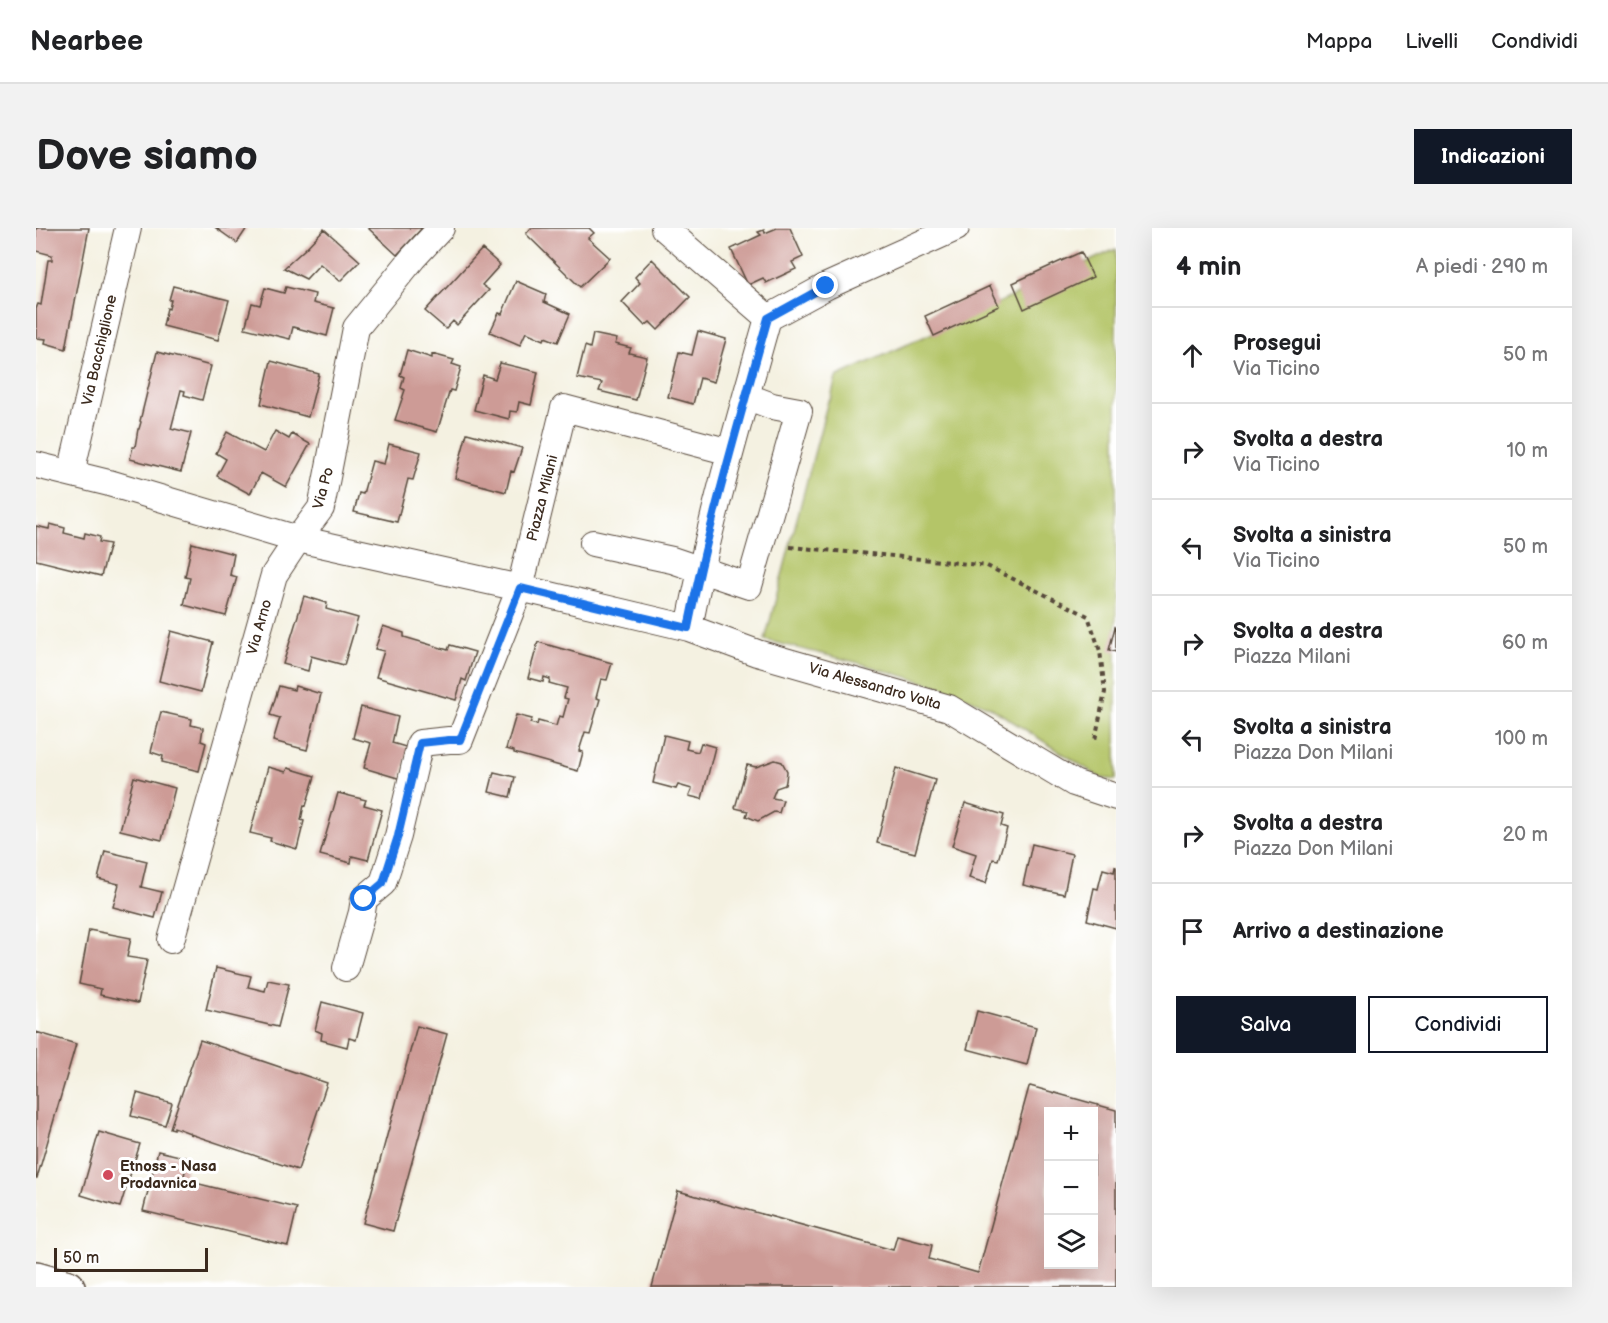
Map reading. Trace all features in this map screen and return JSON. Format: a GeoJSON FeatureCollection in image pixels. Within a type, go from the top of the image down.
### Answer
{"type":"FeatureCollection","features":[{"type":"Feature","properties":{"kind":"main road"},"geometry":{"type":"LineString","coordinates":[[36,1278],[68,1287]]}},
{"type":"Feature","properties":{"kind":"street","name":"Via Bacchiglione"},"geometry":{"type":"LineString","coordinates":[[71,473],[128,228]]}},
{"type":"Feature","properties":{"kind":"street","name":"Via Po"},"geometry":{"type":"LineString","coordinates":[[298,539],[321,508],[356,328],[413,258],[441,228]]}},
{"type":"Feature","properties":{"kind":"street"},"geometry":{"type":"LineString","coordinates":[[664,228],[768,318]]}},
{"type":"Feature","properties":{"kind":"street"},"geometry":{"type":"LineString","coordinates":[[36,465],[71,473],[298,539],[688,628],[700,569],[730,452],[768,318],[826,286],[956,228]]}},
{"type":"Feature","properties":{"kind":"street"},"geometry":{"type":"LineString","coordinates":[[593,543],[672,560],[749,586],[799,411],[772,406],[746,396]]}},
{"type":"Feature","properties":{"kind":"street","name":"Piazza Milani"},"geometry":{"type":"LineString","coordinates":[[520,588],[564,408],[730,452]]}},
{"type":"Feature","properties":{"kind":"street","name":"Via Arno"},"geometry":{"type":"LineString","coordinates":[[171,940],[274,575],[298,539]]}},
{"type":"Feature","properties":{"kind":"street"},"geometry":{"type":"LineString","coordinates":[[346,968],[364,899],[383,883],[398,836],[420,743],[460,740],[520,588]]}},
{"type":"Feature","properties":{"kind":"street","name":"Via Alessandro Volta"},"geometry":{"type":"LineString","coordinates":[[688,628],[757,653],[949,708],[1074,783],[1116,797]]}},
{"type":"Feature","properties":{"kind":"path"},"geometry":{"type":"LineString","coordinates":[[790,547],[987,566],[1088,616],[1100,651],[1105,692],[1095,740]]}},
{"type":"Feature","properties":{"kind":"green space"},"geometry":{"type":"Polygon","coordinates":[[[1116,249],[1116,780],[1101,778],[990,707],[944,688],[859,663],[765,640],[836,377],[1116,249]]]}},
{"type":"Feature","properties":{"kind":"building"},"geometry":{"type":"Polygon","coordinates":[[[36,228],[89,228],[66,349],[45,343],[46,339],[36,338],[36,309],[38,304],[41,305],[48,260],[52,260],[52,255],[36,251],[36,228]]]}},
{"type":"Feature","properties":{"kind":"building"},"geometry":{"type":"Polygon","coordinates":[[[216,228],[247,228],[237,243],[216,228]]]}},
{"type":"Feature","properties":{"kind":"building"},"geometry":{"type":"Polygon","coordinates":[[[368,228],[422,228],[397,255],[368,228]]]}},
{"type":"Feature","properties":{"kind":"building"},"geometry":{"type":"Polygon","coordinates":[[[531,228],[589,228],[594,233],[588,238],[610,258],[580,287],[526,234],[531,228]]]}},
{"type":"Feature","properties":{"kind":"building"},"geometry":{"type":"Polygon","coordinates":[[[777,228],[790,228],[803,257],[792,262],[796,269],[766,283],[763,278],[748,285],[731,249],[761,235],[758,232],[764,230],[765,233],[777,228]]]}},
{"type":"Feature","properties":{"kind":"building"},"geometry":{"type":"Polygon","coordinates":[[[324,229],[360,261],[340,281],[320,264],[306,279],[284,268],[305,249],[324,229]]]}},
{"type":"Feature","properties":{"kind":"building"},"geometry":{"type":"Polygon","coordinates":[[[482,249],[500,265],[482,285],[489,290],[457,325],[453,321],[446,329],[425,311],[482,249]]]}},
{"type":"Feature","properties":{"kind":"building"},"geometry":{"type":"Polygon","coordinates":[[[1081,252],[1093,277],[1024,309],[1013,283],[1081,252]]]}},
{"type":"Feature","properties":{"kind":"building"},"geometry":{"type":"Polygon","coordinates":[[[652,259],[690,297],[658,330],[650,322],[645,326],[622,302],[640,283],[635,277],[652,259]]]}},
{"type":"Feature","properties":{"kind":"building"},"geometry":{"type":"Polygon","coordinates":[[[516,281],[546,294],[544,302],[570,314],[558,342],[545,337],[544,340],[526,332],[520,345],[490,332],[499,313],[502,314],[516,281]]]}},
{"type":"Feature","properties":{"kind":"building"},"geometry":{"type":"Polygon","coordinates":[[[173,286],[229,300],[218,340],[163,326],[173,286]]]}},
{"type":"Feature","properties":{"kind":"building"},"geometry":{"type":"Polygon","coordinates":[[[990,286],[999,306],[934,336],[925,316],[990,286]]]}},
{"type":"Feature","properties":{"kind":"building"},"geometry":{"type":"Polygon","coordinates":[[[286,287],[315,294],[313,303],[334,308],[327,336],[293,327],[290,339],[245,328],[252,303],[260,305],[265,288],[284,293],[286,287]]]}},
{"type":"Feature","properties":{"kind":"building"},"geometry":{"type":"Polygon","coordinates":[[[698,331],[726,339],[714,382],[700,378],[693,404],[668,397],[679,352],[692,355],[698,331]]]}},
{"type":"Feature","properties":{"kind":"building"},"geometry":{"type":"Polygon","coordinates":[[[593,334],[617,339],[615,344],[631,348],[629,353],[647,357],[636,400],[599,391],[602,383],[577,378],[585,346],[590,348],[593,334]]]}},
{"type":"Feature","properties":{"kind":"building"},"geometry":{"type":"Polygon","coordinates":[[[407,350],[432,358],[432,354],[454,360],[452,364],[461,367],[454,391],[450,390],[437,432],[395,420],[405,390],[401,388],[404,377],[400,375],[407,350]]]}},
{"type":"Feature","properties":{"kind":"building"},"geometry":{"type":"Polygon","coordinates":[[[157,352],[211,366],[202,400],[184,395],[185,391],[181,390],[171,429],[191,433],[181,472],[130,459],[133,447],[135,447],[157,352]]]}},
{"type":"Feature","properties":{"kind":"building"},"geometry":{"type":"Polygon","coordinates":[[[271,361],[319,374],[308,417],[261,404],[271,361]]]}},
{"type":"Feature","properties":{"kind":"building"},"geometry":{"type":"Polygon","coordinates":[[[500,363],[538,372],[531,405],[519,402],[517,412],[510,411],[509,419],[474,410],[483,375],[495,379],[500,363]]]}},
{"type":"Feature","properties":{"kind":"building"},"geometry":{"type":"Polygon","coordinates":[[[275,431],[289,439],[292,434],[310,444],[286,487],[261,473],[250,494],[217,476],[226,459],[216,453],[227,432],[264,452],[275,431]]]}},
{"type":"Feature","properties":{"kind":"building"},"geometry":{"type":"Polygon","coordinates":[[[467,433],[522,448],[514,472],[511,471],[506,492],[455,478],[467,433]]]}},
{"type":"Feature","properties":{"kind":"building"},"geometry":{"type":"Polygon","coordinates":[[[389,444],[421,452],[413,480],[408,479],[397,522],[354,512],[359,493],[363,494],[372,461],[384,464],[389,444]]]}},
{"type":"Feature","properties":{"kind":"building"},"geometry":{"type":"Polygon","coordinates":[[[50,524],[65,528],[64,533],[84,538],[85,533],[100,537],[99,542],[110,544],[101,576],[36,560],[36,526],[49,529],[50,524]]]}},
{"type":"Feature","properties":{"kind":"building"},"geometry":{"type":"Polygon","coordinates":[[[192,543],[234,554],[230,575],[237,577],[226,616],[184,605],[190,578],[185,577],[192,543]]]}},
{"type":"Feature","properties":{"kind":"building"},"geometry":{"type":"Polygon","coordinates":[[[304,596],[327,603],[326,609],[358,618],[344,665],[311,656],[308,671],[283,664],[304,596]]]}},
{"type":"Feature","properties":{"kind":"building"},"geometry":{"type":"Polygon","coordinates":[[[383,626],[404,633],[404,637],[448,650],[450,645],[475,652],[466,681],[462,679],[456,700],[376,677],[384,651],[375,649],[383,626]]]}},
{"type":"Feature","properties":{"kind":"building"},"geometry":{"type":"Polygon","coordinates":[[[1116,628],[1116,652],[1109,650],[1116,628]]]}},
{"type":"Feature","properties":{"kind":"building"},"geometry":{"type":"Polygon","coordinates":[[[171,631],[213,642],[201,692],[159,681],[171,631]]]}},
{"type":"Feature","properties":{"kind":"building"},"geometry":{"type":"Polygon","coordinates":[[[538,642],[612,663],[607,680],[601,679],[596,698],[600,699],[590,733],[585,732],[579,751],[583,752],[578,771],[506,749],[516,715],[532,719],[530,723],[537,725],[538,721],[556,726],[559,716],[563,717],[568,699],[564,698],[567,688],[549,683],[550,679],[544,677],[543,682],[528,678],[538,642]]]}},
{"type":"Feature","properties":{"kind":"building"},"geometry":{"type":"Polygon","coordinates":[[[279,686],[294,690],[295,686],[321,694],[307,750],[273,741],[280,718],[270,715],[279,686]]]}},
{"type":"Feature","properties":{"kind":"building"},"geometry":{"type":"Polygon","coordinates":[[[361,707],[398,717],[392,743],[409,748],[401,779],[364,768],[371,743],[353,738],[361,707]]]}},
{"type":"Feature","properties":{"kind":"building"},"geometry":{"type":"Polygon","coordinates":[[[161,712],[192,719],[191,725],[203,728],[201,741],[206,743],[199,771],[162,762],[163,756],[151,752],[161,712]]]}},
{"type":"Feature","properties":{"kind":"building"},"geometry":{"type":"Polygon","coordinates":[[[664,735],[688,741],[686,749],[698,752],[701,743],[715,747],[702,799],[689,796],[692,789],[678,785],[676,789],[653,783],[664,735]]]}},
{"type":"Feature","properties":{"kind":"building"},"geometry":{"type":"Polygon","coordinates":[[[775,760],[782,762],[787,771],[785,785],[776,788],[772,798],[783,800],[779,813],[774,812],[758,821],[746,816],[748,811],[735,808],[747,765],[756,767],[775,760]]]}},
{"type":"Feature","properties":{"kind":"building"},"geometry":{"type":"Polygon","coordinates":[[[268,767],[286,772],[288,768],[315,776],[306,806],[304,805],[301,820],[304,821],[297,849],[270,841],[271,838],[250,833],[268,767]]]}},
{"type":"Feature","properties":{"kind":"building"},"geometry":{"type":"Polygon","coordinates":[[[896,768],[935,780],[915,853],[877,843],[896,768]]]}},
{"type":"Feature","properties":{"kind":"building"},"geometry":{"type":"Polygon","coordinates":[[[494,772],[515,777],[510,797],[489,792],[494,772]]]}},
{"type":"Feature","properties":{"kind":"building"},"geometry":{"type":"Polygon","coordinates":[[[134,777],[175,788],[162,840],[120,830],[134,777]]]}},
{"type":"Feature","properties":{"kind":"building"},"geometry":{"type":"Polygon","coordinates":[[[338,793],[366,800],[364,805],[382,810],[368,860],[352,856],[351,863],[320,855],[338,793]]]}},
{"type":"Feature","properties":{"kind":"building"},"geometry":{"type":"Polygon","coordinates":[[[965,803],[1004,815],[1001,826],[1007,828],[1004,840],[998,860],[993,859],[986,883],[969,878],[976,854],[952,846],[965,803]]]}},
{"type":"Feature","properties":{"kind":"building"},"geometry":{"type":"Polygon","coordinates":[[[1032,844],[1072,854],[1064,894],[1023,885],[1032,844]]]}},
{"type":"Feature","properties":{"kind":"building"},"geometry":{"type":"Polygon","coordinates":[[[105,851],[147,861],[141,887],[162,892],[155,918],[113,907],[119,884],[98,879],[105,851]]]}},
{"type":"Feature","properties":{"kind":"building"},"geometry":{"type":"Polygon","coordinates":[[[1115,866],[1116,928],[1087,920],[1094,888],[1098,889],[1103,869],[1114,872],[1115,866]]]}},
{"type":"Feature","properties":{"kind":"building"},"geometry":{"type":"Polygon","coordinates":[[[89,930],[131,938],[127,957],[147,960],[138,1003],[100,995],[101,989],[79,984],[89,930]]]}},
{"type":"Feature","properties":{"kind":"building"},"geometry":{"type":"Polygon","coordinates":[[[216,968],[251,976],[248,987],[265,991],[268,980],[289,984],[278,1027],[206,1010],[216,968]]]}},
{"type":"Feature","properties":{"kind":"building"},"geometry":{"type":"Polygon","coordinates":[[[322,1002],[363,1013],[356,1040],[349,1038],[347,1047],[321,1040],[322,1033],[315,1030],[322,1002]]]}},
{"type":"Feature","properties":{"kind":"building"},"geometry":{"type":"Polygon","coordinates":[[[977,1011],[1036,1027],[1027,1065],[967,1049],[977,1011]]]}},
{"type":"Feature","properties":{"kind":"building"},"geometry":{"type":"Polygon","coordinates":[[[417,1026],[447,1034],[393,1231],[363,1223],[417,1026]]]}},
{"type":"Feature","properties":{"kind":"building"},"geometry":{"type":"Polygon","coordinates":[[[36,1032],[76,1044],[37,1178],[36,1178],[36,1032]]]}},
{"type":"Feature","properties":{"kind":"building"},"geometry":{"type":"Polygon","coordinates":[[[200,1040],[327,1083],[298,1170],[174,1127],[174,1129],[170,1128],[200,1040]]]}},
{"type":"Feature","properties":{"kind":"building"},"geometry":{"type":"Polygon","coordinates":[[[1029,1087],[1116,1110],[1116,1287],[652,1287],[678,1191],[893,1250],[897,1236],[932,1245],[929,1259],[978,1273],[1029,1087]]]}},
{"type":"Feature","properties":{"kind":"building"},"geometry":{"type":"Polygon","coordinates":[[[137,1093],[172,1103],[165,1125],[131,1116],[137,1093]]]}},
{"type":"Feature","properties":{"kind":"building"},"geometry":{"type":"Polygon","coordinates":[[[99,1132],[140,1144],[120,1207],[81,1195],[99,1132]]]}},
{"type":"Feature","properties":{"kind":"building"},"geometry":{"type":"Polygon","coordinates":[[[158,1151],[188,1158],[183,1180],[297,1208],[288,1246],[143,1211],[158,1151]]]}},
{"type":"Feature","properties":{"kind":"place","name":"Etnoss - Nasa Prodavnica"},"geometry":{"type":"Point","coordinates":[108,1175]}},
{"type":"Feature","properties":{"kind":"route"},"geometry":{"type":"LineString","coordinates":[[364,899],[383,883],[398,836],[420,743],[460,740],[520,588],[688,628],[700,569],[730,452],[768,318],[826,286]]}}]}
